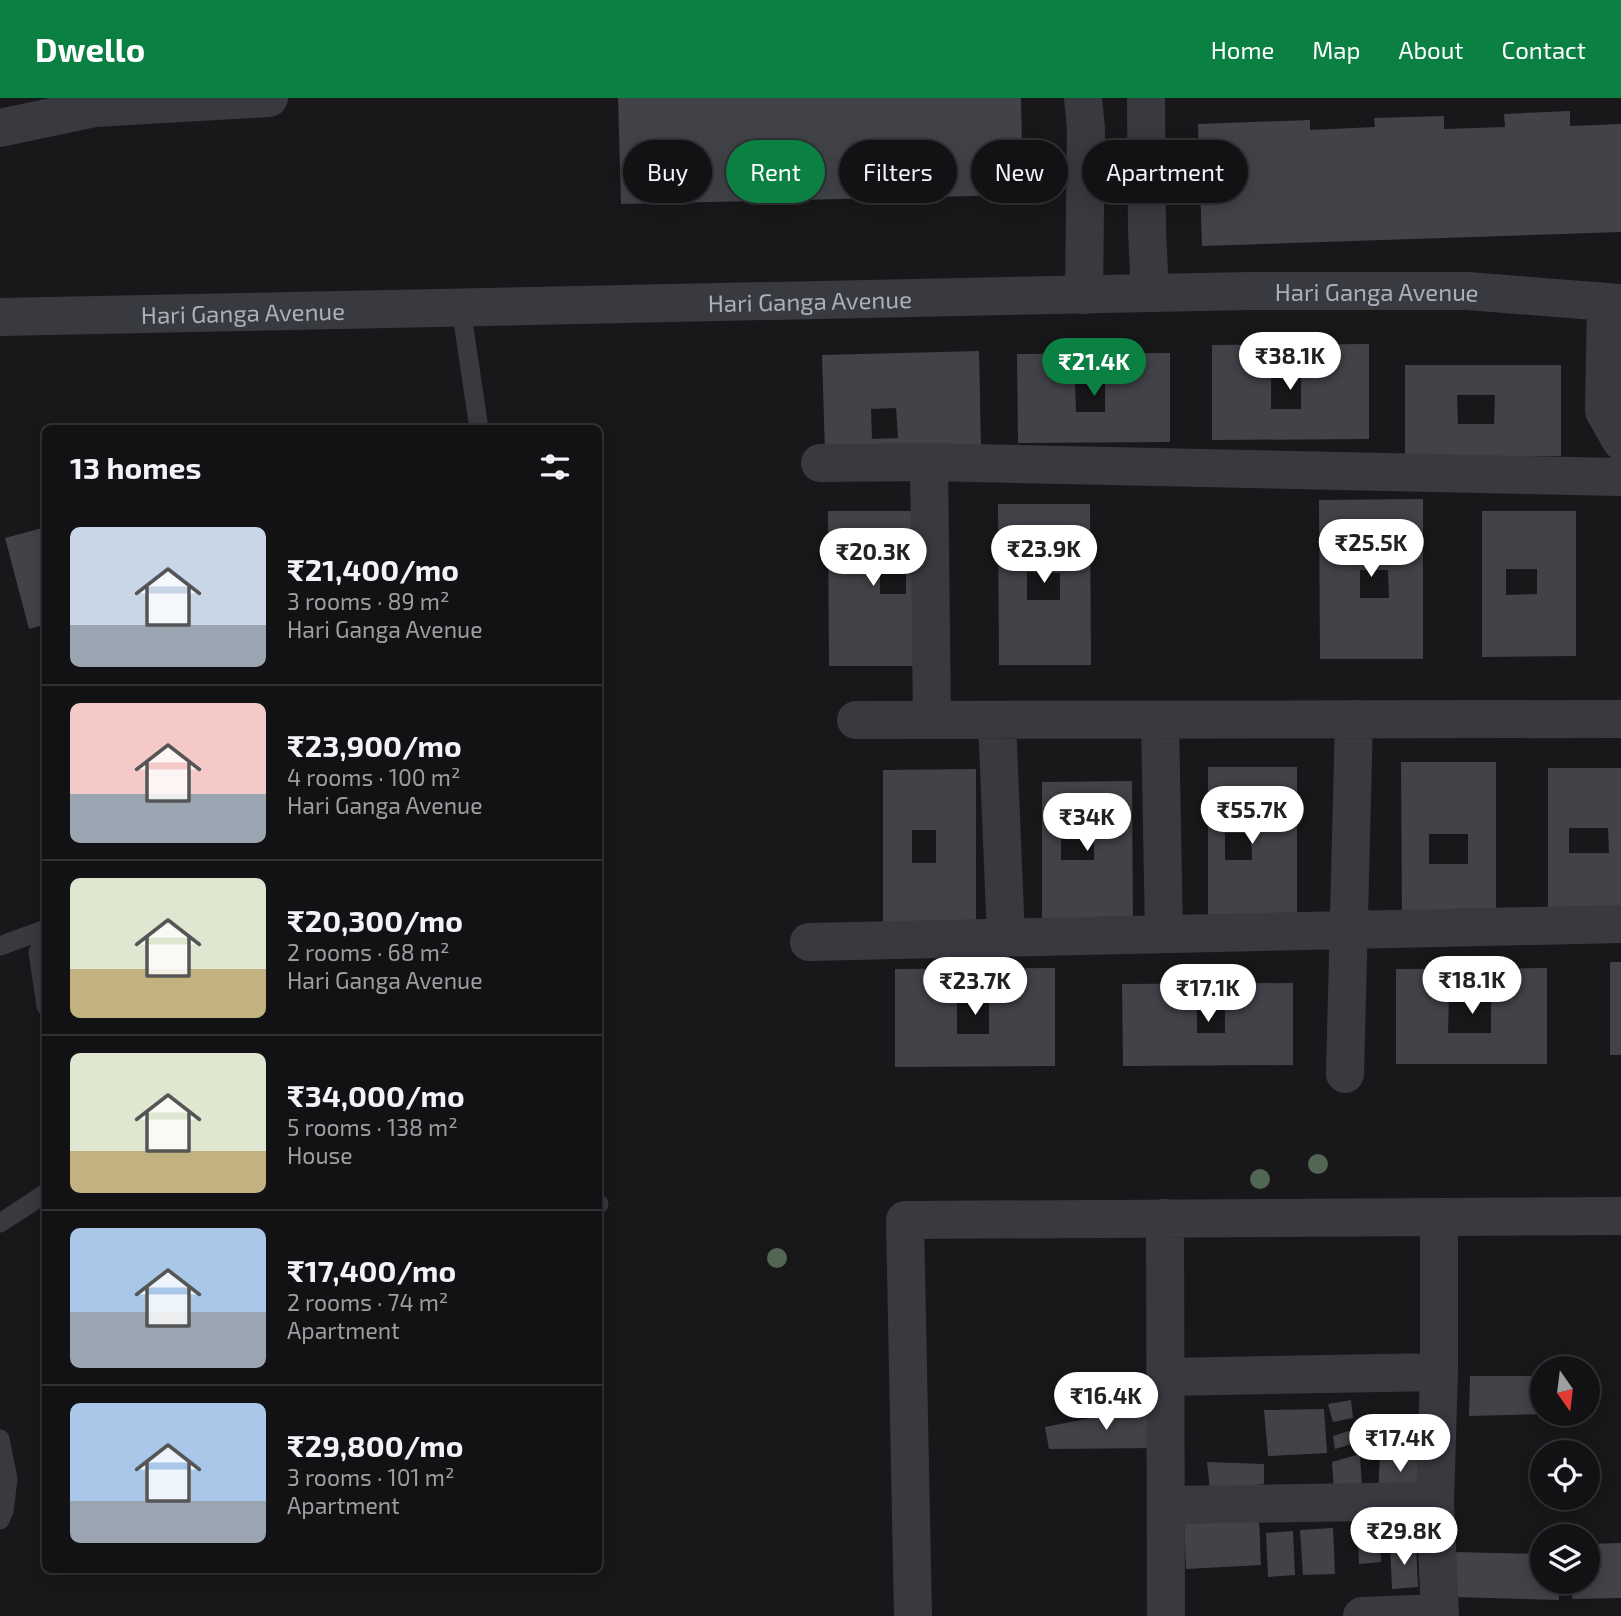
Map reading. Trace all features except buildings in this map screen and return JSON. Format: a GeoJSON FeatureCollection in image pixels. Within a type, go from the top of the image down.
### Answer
{"type":"FeatureCollection","features":[{"type":"Feature","properties":{"kind":"street"},"geometry":{"type":"LineString","coordinates":[[0,128],[103,103],[269,98]]}},
{"type":"Feature","properties":{"kind":"street"},"geometry":{"type":"LineString","coordinates":[[1083,98],[1086,128],[1084,295]]}},
{"type":"Feature","properties":{"kind":"street"},"geometry":{"type":"LineString","coordinates":[[1146,98],[1150,293]]}},
{"type":"Feature","properties":{"kind":"street","name":"Hari Ganga Avenue"},"geometry":{"type":"LineString","coordinates":[[0,317],[1150,293],[1468,291],[1613,302]]}},
{"type":"Feature","properties":{"kind":"street"},"geometry":{"type":"LineString","coordinates":[[1613,302],[1604,411],[1621,441]]}},
{"type":"Feature","properties":{"kind":"street"},"geometry":{"type":"LineString","coordinates":[[929,462],[932,719]]}},
{"type":"Feature","properties":{"kind":"street"},"geometry":{"type":"LineString","coordinates":[[820,463],[929,462],[1621,477]]}},
{"type":"Feature","properties":{"kind":"street"},"geometry":{"type":"LineString","coordinates":[[1345,1074],[1354,719]]}},
{"type":"Feature","properties":{"kind":"street"},"geometry":{"type":"LineString","coordinates":[[856,720],[1621,719]]}},
{"type":"Feature","properties":{"kind":"street"},"geometry":{"type":"LineString","coordinates":[[997,720],[1006,938]]}},
{"type":"Feature","properties":{"kind":"street"},"geometry":{"type":"LineString","coordinates":[[1160,720],[1164,934]]}},
{"type":"Feature","properties":{"kind":"street"},"geometry":{"type":"LineString","coordinates":[[809,942],[1621,924]]}},
{"type":"Feature","properties":{"kind":"street"},"geometry":{"type":"LineString","coordinates":[[913,1616],[905,1220],[1621,1216]]}},
{"type":"Feature","properties":{"kind":"street"},"geometry":{"type":"LineString","coordinates":[[1362,1616],[1440,1614],[1435,1502],[1439,1372],[1439,1217]]}},
{"type":"Feature","properties":{"kind":"street"},"geometry":{"type":"LineString","coordinates":[[1165,1218],[1166,1616]]}},
{"type":"Feature","properties":{"kind":"street"},"geometry":{"type":"LineString","coordinates":[[1165,1377],[1439,1372]]}},
{"type":"Feature","properties":{"kind":"street"},"geometry":{"type":"LineString","coordinates":[[1166,1505],[1435,1502]]}},
{"type":"Feature","properties":{"kind":"lane"},"geometry":{"type":"LineString","coordinates":[[461,308],[479,425]]}},
{"type":"Feature","properties":{"kind":"lane"},"geometry":{"type":"LineString","coordinates":[[0,946],[42,930]]}},
{"type":"Feature","properties":{"kind":"lane"},"geometry":{"type":"LineString","coordinates":[[42,944],[37,952],[42,982]]}},
{"type":"Feature","properties":{"kind":"lane"},"geometry":{"type":"LineString","coordinates":[[0,1223],[42,1196]]}},
{"type":"Feature","properties":{"kind":"lane"},"geometry":{"type":"LineString","coordinates":[[0,1439],[8,1479],[4,1511],[0,1520]]}}]}
